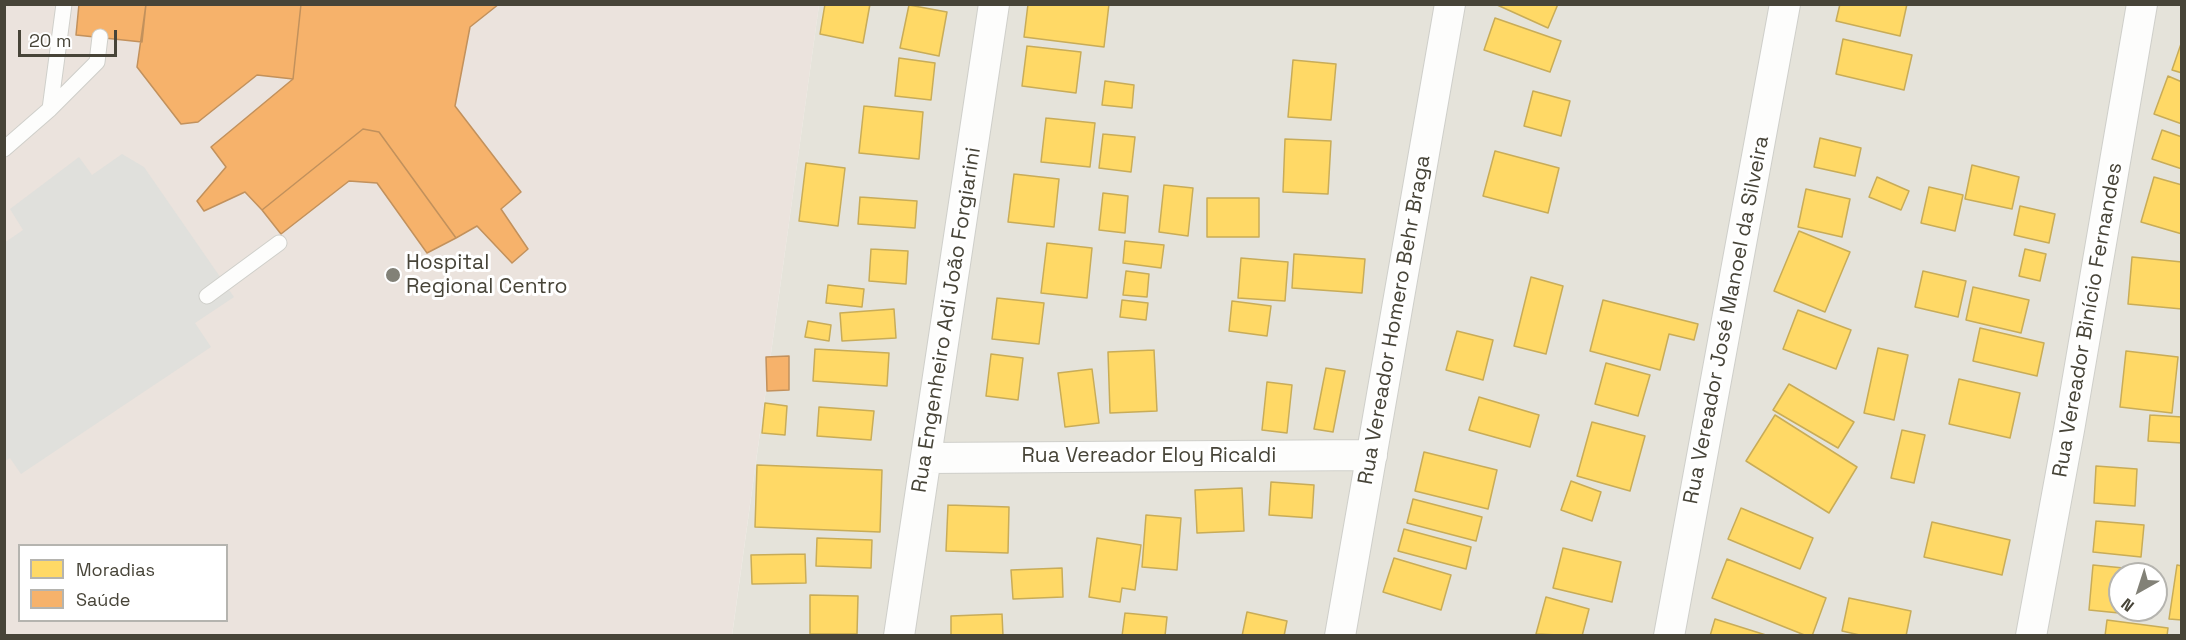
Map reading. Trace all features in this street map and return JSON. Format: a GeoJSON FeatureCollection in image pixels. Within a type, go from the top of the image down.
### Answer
{"type":"FeatureCollection","features":[{"type":"Feature","properties":{"kind":"street","name":"Rua Engenheiro Adi João Forgiarini"},"geometry":{"type":"LineString","coordinates":[[899,636],[994,4]]}},
{"type":"Feature","properties":{"kind":"street","name":"Rua Vereador Homero Behr Braga"},"geometry":{"type":"LineString","coordinates":[[1340,636],[1450,4]]}},
{"type":"Feature","properties":{"kind":"street","name":"Rua Vereador José Manoel da Silveira"},"geometry":{"type":"LineString","coordinates":[[1669,636],[1785,4]]}},
{"type":"Feature","properties":{"kind":"street","name":"Rua Vereador Binício Fernandes"},"geometry":{"type":"LineString","coordinates":[[2031,636],[2142,4]]}},
{"type":"Feature","properties":{"kind":"street","name":"Rua Vereador Eloy Ricaldi"},"geometry":{"type":"LineString","coordinates":[[927,458],[1371,455]]}},
{"type":"Feature","properties":{"kind":"lane"},"geometry":{"type":"LineString","coordinates":[[50,109],[64,4]]}},
{"type":"Feature","properties":{"kind":"lane"},"geometry":{"type":"LineString","coordinates":[[4,148],[50,109],[97,62],[100,37]]}},
{"type":"Feature","properties":{"kind":"lane"},"geometry":{"type":"LineString","coordinates":[[207,296],[279,243]]}},
{"type":"Feature","properties":{"kind":"shaded area","name":"Hospital Regional Centro"},"geometry":{"type":"Polygon","coordinates":[[[4,5],[819,5],[732,635],[5,635],[4,5]]]}},
{"type":"Feature","properties":{"kind":"shaded area"},"geometry":{"type":"Polygon","coordinates":[[[819,5],[2181,5],[2181,635],[732,636],[819,5]]]}},
{"type":"Feature","properties":{"kind":"shaded area"},"geometry":{"type":"Polygon","coordinates":[[[122,154],[144,167],[234,297],[195,323],[211,347],[21,474],[10,458],[5,461],[4,243],[23,230],[10,209],[79,157],[92,175],[122,154]]]}},
{"type":"Feature","properties":{"kind":"building: Moradias"},"geometry":{"type":"Polygon","coordinates":[[[825,4],[870,4],[863,43],[820,34],[825,4]]]}},
{"type":"Feature","properties":{"kind":"building: Moradias"},"geometry":{"type":"Polygon","coordinates":[[[1028,4],[1109,4],[1104,47],[1024,37],[1028,4]]]}},
{"type":"Feature","properties":{"kind":"building: Moradias"},"geometry":{"type":"Polygon","coordinates":[[[1495,4],[1558,4],[1548,28],[1495,4]]]}},
{"type":"Feature","properties":{"kind":"building: Moradias"},"geometry":{"type":"Polygon","coordinates":[[[1840,4],[1907,4],[1900,36],[1836,21],[1840,4]]]}},
{"type":"Feature","properties":{"kind":"building: Moradias"},"geometry":{"type":"Polygon","coordinates":[[[909,5],[947,12],[939,56],[900,48],[909,5]]]}},
{"type":"Feature","properties":{"kind":"building: Moradias"},"geometry":{"type":"Polygon","coordinates":[[[1495,18],[1561,41],[1550,72],[1484,50],[1495,18]]]}},
{"type":"Feature","properties":{"kind":"building: Moradias"},"geometry":{"type":"Polygon","coordinates":[[[1843,39],[1912,55],[1904,90],[1836,74],[1843,39]]]}},
{"type":"Feature","properties":{"kind":"building: Moradias"},"geometry":{"type":"Polygon","coordinates":[[[2182,41],[2182,73],[2172,70],[2182,41]]]}},
{"type":"Feature","properties":{"kind":"building: Moradias"},"geometry":{"type":"Polygon","coordinates":[[[1027,46],[1081,52],[1076,93],[1022,86],[1027,46]]]}},
{"type":"Feature","properties":{"kind":"building: Moradias"},"geometry":{"type":"Polygon","coordinates":[[[899,58],[935,63],[931,100],[895,96],[899,58]]]}},
{"type":"Feature","properties":{"kind":"building: Moradias"},"geometry":{"type":"Polygon","coordinates":[[[1293,60],[1336,64],[1331,120],[1288,117],[1293,60]]]}},
{"type":"Feature","properties":{"kind":"building: Moradias"},"geometry":{"type":"Polygon","coordinates":[[[2168,76],[2182,82],[2182,124],[2154,114],[2168,76]]]}},
{"type":"Feature","properties":{"kind":"building: Moradias"},"geometry":{"type":"Polygon","coordinates":[[[1105,81],[1134,85],[1132,108],[1102,105],[1105,81]]]}},
{"type":"Feature","properties":{"kind":"building: Moradias"},"geometry":{"type":"Polygon","coordinates":[[[1533,91],[1570,101],[1561,136],[1524,126],[1533,91]]]}},
{"type":"Feature","properties":{"kind":"building: Moradias"},"geometry":{"type":"Polygon","coordinates":[[[864,106],[923,112],[919,159],[859,153],[864,106]]]}},
{"type":"Feature","properties":{"kind":"building: Moradias"},"geometry":{"type":"Polygon","coordinates":[[[1046,118],[1095,123],[1090,167],[1041,162],[1046,118]]]}},
{"type":"Feature","properties":{"kind":"building: Moradias"},"geometry":{"type":"Polygon","coordinates":[[[2162,130],[2182,137],[2182,169],[2152,159],[2162,130]]]}},
{"type":"Feature","properties":{"kind":"building: Moradias"},"geometry":{"type":"Polygon","coordinates":[[[1103,134],[1135,137],[1131,172],[1099,168],[1103,134]]]}},
{"type":"Feature","properties":{"kind":"building: Moradias"},"geometry":{"type":"Polygon","coordinates":[[[1820,138],[1861,148],[1855,176],[1814,167],[1820,138]]]}},
{"type":"Feature","properties":{"kind":"building: Moradias"},"geometry":{"type":"Polygon","coordinates":[[[1285,139],[1331,141],[1328,194],[1283,192],[1285,139]]]}},
{"type":"Feature","properties":{"kind":"building: Moradias"},"geometry":{"type":"Polygon","coordinates":[[[1495,151],[1559,168],[1548,213],[1483,196],[1495,151]]]}},
{"type":"Feature","properties":{"kind":"building: Moradias"},"geometry":{"type":"Polygon","coordinates":[[[806,163],[845,168],[838,226],[799,221],[806,163]]]}},
{"type":"Feature","properties":{"kind":"building: Moradias"},"geometry":{"type":"Polygon","coordinates":[[[1972,165],[2019,177],[2012,209],[1965,199],[1972,165]]]}},
{"type":"Feature","properties":{"kind":"building: Moradias"},"geometry":{"type":"Polygon","coordinates":[[[1014,174],[1059,179],[1054,227],[1008,222],[1014,174]]]}},
{"type":"Feature","properties":{"kind":"building: Moradias"},"geometry":{"type":"Polygon","coordinates":[[[1877,177],[1909,191],[1901,210],[1869,197],[1877,177]]]}},
{"type":"Feature","properties":{"kind":"building: Moradias"},"geometry":{"type":"Polygon","coordinates":[[[2154,177],[2182,185],[2182,234],[2141,222],[2154,177]]]}},
{"type":"Feature","properties":{"kind":"building: Moradias"},"geometry":{"type":"Polygon","coordinates":[[[1164,185],[1193,188],[1188,236],[1159,232],[1164,185]]]}},
{"type":"Feature","properties":{"kind":"building: Moradias"},"geometry":{"type":"Polygon","coordinates":[[[1929,187],[1963,195],[1955,231],[1921,223],[1929,187]]]}},
{"type":"Feature","properties":{"kind":"building: Moradias"},"geometry":{"type":"Polygon","coordinates":[[[1806,189],[1850,199],[1842,237],[1798,227],[1806,189]]]}},
{"type":"Feature","properties":{"kind":"building: Moradias"},"geometry":{"type":"Polygon","coordinates":[[[1103,193],[1128,196],[1125,233],[1099,230],[1103,193]]]}},
{"type":"Feature","properties":{"kind":"building: Moradias"},"geometry":{"type":"Polygon","coordinates":[[[860,197],[917,201],[915,228],[858,224],[860,197]]]}},
{"type":"Feature","properties":{"kind":"building: Moradias"},"geometry":{"type":"Polygon","coordinates":[[[1207,198],[1259,198],[1259,237],[1207,237],[1207,198]]]}},
{"type":"Feature","properties":{"kind":"building: Moradias"},"geometry":{"type":"Polygon","coordinates":[[[2020,206],[2055,214],[2049,243],[2014,235],[2020,206]]]}},
{"type":"Feature","properties":{"kind":"building: Moradias"},"geometry":{"type":"Polygon","coordinates":[[[1799,231],[1850,252],[1825,312],[1774,291],[1799,231]]]}},
{"type":"Feature","properties":{"kind":"building: Moradias"},"geometry":{"type":"Polygon","coordinates":[[[1125,241],[1164,245],[1161,268],[1123,263],[1125,241]]]}},
{"type":"Feature","properties":{"kind":"building: Moradias"},"geometry":{"type":"Polygon","coordinates":[[[1047,243],[1092,248],[1087,298],[1041,293],[1047,243]]]}},
{"type":"Feature","properties":{"kind":"building: Moradias"},"geometry":{"type":"Polygon","coordinates":[[[871,249],[908,251],[906,284],[869,281],[871,249]]]}},
{"type":"Feature","properties":{"kind":"building: Moradias"},"geometry":{"type":"Polygon","coordinates":[[[2025,249],[2046,254],[2040,281],[2019,276],[2025,249]]]}},
{"type":"Feature","properties":{"kind":"building: Moradias"},"geometry":{"type":"Polygon","coordinates":[[[1294,254],[1365,259],[1362,293],[1292,288],[1294,254]]]}},
{"type":"Feature","properties":{"kind":"building: Moradias"},"geometry":{"type":"Polygon","coordinates":[[[2132,257],[2182,262],[2182,309],[2128,304],[2132,257]]]}},
{"type":"Feature","properties":{"kind":"building: Moradias"},"geometry":{"type":"Polygon","coordinates":[[[1241,258],[1288,262],[1285,301],[1238,298],[1241,258]]]}},
{"type":"Feature","properties":{"kind":"building: Moradias"},"geometry":{"type":"Polygon","coordinates":[[[1126,271],[1149,274],[1147,297],[1123,295],[1126,271]]]}},
{"type":"Feature","properties":{"kind":"building: Moradias"},"geometry":{"type":"Polygon","coordinates":[[[1923,271],[1966,281],[1958,317],[1915,307],[1923,271]]]}},
{"type":"Feature","properties":{"kind":"building: Moradias"},"geometry":{"type":"Polygon","coordinates":[[[1531,277],[1563,286],[1546,354],[1514,346],[1531,277]]]}},
{"type":"Feature","properties":{"kind":"building: Moradias"},"geometry":{"type":"Polygon","coordinates":[[[828,285],[864,289],[862,307],[826,303],[828,285]]]}},
{"type":"Feature","properties":{"kind":"building: Moradias"},"geometry":{"type":"Polygon","coordinates":[[[1973,287],[2029,300],[2021,333],[1966,320],[1973,287]]]}},
{"type":"Feature","properties":{"kind":"building: Moradias"},"geometry":{"type":"Polygon","coordinates":[[[997,298],[1044,303],[1039,344],[992,339],[997,298]]]}},
{"type":"Feature","properties":{"kind":"building: Moradias"},"geometry":{"type":"Polygon","coordinates":[[[1122,300],[1148,303],[1146,320],[1120,317],[1122,300]]]}},
{"type":"Feature","properties":{"kind":"building: Moradias"},"geometry":{"type":"Polygon","coordinates":[[[1603,300],[1698,324],[1694,340],[1669,334],[1660,370],[1590,351],[1603,300]]]}},
{"type":"Feature","properties":{"kind":"building: Moradias"},"geometry":{"type":"Polygon","coordinates":[[[1232,301],[1271,306],[1267,336],[1229,331],[1232,301]]]}},
{"type":"Feature","properties":{"kind":"building: Moradias"},"geometry":{"type":"Polygon","coordinates":[[[894,309],[896,338],[842,341],[840,313],[894,309]]]}},
{"type":"Feature","properties":{"kind":"building: Moradias"},"geometry":{"type":"Polygon","coordinates":[[[1798,310],[1851,330],[1836,369],[1783,349],[1798,310]]]}},
{"type":"Feature","properties":{"kind":"building: Moradias"},"geometry":{"type":"Polygon","coordinates":[[[808,321],[831,325],[829,341],[805,337],[808,321]]]}},
{"type":"Feature","properties":{"kind":"building: Moradias"},"geometry":{"type":"Polygon","coordinates":[[[1980,328],[2044,343],[2037,376],[1973,361],[1980,328]]]}},
{"type":"Feature","properties":{"kind":"building: Moradias"},"geometry":{"type":"Polygon","coordinates":[[[1457,331],[1493,340],[1483,380],[1446,370],[1457,331]]]}},
{"type":"Feature","properties":{"kind":"building: Moradias"},"geometry":{"type":"Polygon","coordinates":[[[1878,348],[1908,355],[1894,420],[1864,413],[1878,348]]]}},
{"type":"Feature","properties":{"kind":"building: Moradias"},"geometry":{"type":"Polygon","coordinates":[[[815,349],[889,353],[887,386],[813,381],[815,349]]]}},
{"type":"Feature","properties":{"kind":"building: Moradias"},"geometry":{"type":"Polygon","coordinates":[[[1154,350],[1157,411],[1110,413],[1108,352],[1154,350]]]}},
{"type":"Feature","properties":{"kind":"building: Moradias"},"geometry":{"type":"Polygon","coordinates":[[[2126,351],[2178,357],[2172,413],[2120,407],[2126,351]]]}},
{"type":"Feature","properties":{"kind":"building: Moradias"},"geometry":{"type":"Polygon","coordinates":[[[991,354],[1023,358],[1018,400],[986,396],[991,354]]]}},
{"type":"Feature","properties":{"kind":"building: Moradias"},"geometry":{"type":"Polygon","coordinates":[[[1606,363],[1650,375],[1638,416],[1595,404],[1606,363]]]}},
{"type":"Feature","properties":{"kind":"building: Moradias"},"geometry":{"type":"Polygon","coordinates":[[[1326,368],[1345,371],[1333,432],[1314,429],[1326,368]]]}},
{"type":"Feature","properties":{"kind":"building: Moradias"},"geometry":{"type":"Polygon","coordinates":[[[1092,369],[1099,423],[1065,427],[1058,373],[1092,369]]]}},
{"type":"Feature","properties":{"kind":"building: Moradias"},"geometry":{"type":"Polygon","coordinates":[[[1959,379],[2020,393],[2010,438],[1949,424],[1959,379]]]}},
{"type":"Feature","properties":{"kind":"building: Moradias"},"geometry":{"type":"Polygon","coordinates":[[[1267,382],[1292,385],[1287,433],[1262,430],[1267,382]]]}},
{"type":"Feature","properties":{"kind":"building: Moradias"},"geometry":{"type":"Polygon","coordinates":[[[1789,384],[1854,422],[1838,448],[1773,410],[1789,384]]]}},
{"type":"Feature","properties":{"kind":"building: Moradias"},"geometry":{"type":"Polygon","coordinates":[[[1479,397],[1539,415],[1530,447],[1469,430],[1479,397]]]}},
{"type":"Feature","properties":{"kind":"building: Moradias"},"geometry":{"type":"Polygon","coordinates":[[[765,403],[787,406],[785,435],[762,433],[765,403]]]}},
{"type":"Feature","properties":{"kind":"building: Moradias"},"geometry":{"type":"Polygon","coordinates":[[[819,407],[874,411],[871,440],[817,436],[819,407]]]}},
{"type":"Feature","properties":{"kind":"building: Moradias"},"geometry":{"type":"Polygon","coordinates":[[[1775,415],[1857,467],[1829,513],[1746,461],[1775,415]]]}},
{"type":"Feature","properties":{"kind":"building: Moradias"},"geometry":{"type":"Polygon","coordinates":[[[2150,415],[2182,417],[2182,443],[2148,441],[2150,415]]]}},
{"type":"Feature","properties":{"kind":"building: Moradias"},"geometry":{"type":"Polygon","coordinates":[[[1592,422],[1645,436],[1630,491],[1577,476],[1592,422]]]}},
{"type":"Feature","properties":{"kind":"building: Moradias"},"geometry":{"type":"Polygon","coordinates":[[[1902,430],[1925,435],[1914,483],[1891,478],[1902,430]]]}},
{"type":"Feature","properties":{"kind":"building: Moradias"},"geometry":{"type":"Polygon","coordinates":[[[1424,452],[1497,470],[1488,509],[1415,491],[1424,452]]]}},
{"type":"Feature","properties":{"kind":"building: Moradias"},"geometry":{"type":"Polygon","coordinates":[[[757,465],[882,470],[880,532],[755,527],[757,465]]]}},
{"type":"Feature","properties":{"kind":"building: Moradias"},"geometry":{"type":"Polygon","coordinates":[[[2096,466],[2137,469],[2135,506],[2094,503],[2096,466]]]}},
{"type":"Feature","properties":{"kind":"building: Moradias"},"geometry":{"type":"Polygon","coordinates":[[[1571,481],[1601,492],[1592,521],[1561,510],[1571,481]]]}},
{"type":"Feature","properties":{"kind":"building: Moradias"},"geometry":{"type":"Polygon","coordinates":[[[1271,482],[1314,485],[1312,518],[1269,515],[1271,482]]]}},
{"type":"Feature","properties":{"kind":"building: Moradias"},"geometry":{"type":"Polygon","coordinates":[[[1242,488],[1244,531],[1197,533],[1195,490],[1242,488]]]}},
{"type":"Feature","properties":{"kind":"building: Moradias"},"geometry":{"type":"Polygon","coordinates":[[[1413,499],[1482,517],[1476,541],[1407,523],[1413,499]]]}},
{"type":"Feature","properties":{"kind":"building: Moradias"},"geometry":{"type":"Polygon","coordinates":[[[948,505],[1009,507],[1008,553],[946,551],[948,505]]]}},
{"type":"Feature","properties":{"kind":"building: Moradias"},"geometry":{"type":"Polygon","coordinates":[[[1741,508],[1813,538],[1800,569],[1728,539],[1741,508]]]}},
{"type":"Feature","properties":{"kind":"building: Moradias"},"geometry":{"type":"Polygon","coordinates":[[[1146,515],[1181,518],[1177,570],[1142,567],[1146,515]]]}},
{"type":"Feature","properties":{"kind":"building: Moradias"},"geometry":{"type":"Polygon","coordinates":[[[2096,521],[2144,525],[2141,557],[2093,552],[2096,521]]]}},
{"type":"Feature","properties":{"kind":"building: Moradias"},"geometry":{"type":"Polygon","coordinates":[[[1932,522],[2010,540],[2002,575],[1924,557],[1932,522]]]}},
{"type":"Feature","properties":{"kind":"building: Moradias"},"geometry":{"type":"Polygon","coordinates":[[[1404,529],[1471,547],[1466,569],[1398,551],[1404,529]]]}},
{"type":"Feature","properties":{"kind":"building: Moradias"},"geometry":{"type":"Polygon","coordinates":[[[817,538],[872,540],[871,568],[816,566],[817,538]]]}},
{"type":"Feature","properties":{"kind":"building: Moradias"},"geometry":{"type":"Polygon","coordinates":[[[1097,538],[1141,545],[1135,590],[1122,588],[1120,602],[1089,597],[1097,538]]]}},
{"type":"Feature","properties":{"kind":"building: Moradias"},"geometry":{"type":"Polygon","coordinates":[[[1563,548],[1621,562],[1612,602],[1553,588],[1563,548]]]}},
{"type":"Feature","properties":{"kind":"building: Moradias"},"geometry":{"type":"Polygon","coordinates":[[[805,554],[806,583],[752,584],[751,555],[805,554]]]}},
{"type":"Feature","properties":{"kind":"building: Moradias"},"geometry":{"type":"Polygon","coordinates":[[[1394,558],[1451,575],[1441,610],[1383,592],[1394,558]]]}},
{"type":"Feature","properties":{"kind":"building: Moradias"},"geometry":{"type":"Polygon","coordinates":[[[1727,559],[1826,598],[1812,636],[1712,598],[1727,559]]]}},
{"type":"Feature","properties":{"kind":"building: Moradias"},"geometry":{"type":"Polygon","coordinates":[[[2093,565],[2108,566],[2108,612],[2089,610],[2093,565]]]}},
{"type":"Feature","properties":{"kind":"building: Moradias"},"geometry":{"type":"Polygon","coordinates":[[[2177,565],[2182,566],[2182,620],[2169,619],[2177,565]]]}},
{"type":"Feature","properties":{"kind":"building: Moradias"},"geometry":{"type":"Polygon","coordinates":[[[1062,568],[1063,597],[1013,599],[1011,570],[1062,568]]]}},
{"type":"Feature","properties":{"kind":"building: Moradias"},"geometry":{"type":"Polygon","coordinates":[[[810,595],[858,596],[857,634],[810,634],[810,595]]]}},
{"type":"Feature","properties":{"kind":"building: Moradias"},"geometry":{"type":"Polygon","coordinates":[[[1546,597],[1589,609],[1582,636],[1536,634],[1546,597]]]}},
{"type":"Feature","properties":{"kind":"building: Moradias"},"geometry":{"type":"Polygon","coordinates":[[[1849,598],[1911,611],[1906,636],[1864,636],[1842,631],[1849,598]]]}},
{"type":"Feature","properties":{"kind":"building: Moradias"},"geometry":{"type":"Polygon","coordinates":[[[1247,612],[1287,621],[1284,636],[1242,636],[1247,612]]]}},
{"type":"Feature","properties":{"kind":"building: Moradias"},"geometry":{"type":"Polygon","coordinates":[[[1125,613],[1167,617],[1165,636],[1122,636],[1125,613]]]}},
{"type":"Feature","properties":{"kind":"building: Moradias"},"geometry":{"type":"Polygon","coordinates":[[[1002,614],[1003,636],[951,636],[951,616],[1002,614]]]}},
{"type":"Feature","properties":{"kind":"building: Moradias"},"geometry":{"type":"Polygon","coordinates":[[[1715,619],[1769,636],[1710,636],[1715,619]]]}},
{"type":"Feature","properties":{"kind":"building: Moradias"},"geometry":{"type":"Polygon","coordinates":[[[2107,620],[2108,622],[2168,628],[2167,636],[2105,636],[2107,620]]]}},
{"type":"Feature","properties":{"kind":"building: Saúde"},"geometry":{"type":"Polygon","coordinates":[[[79,4],[146,4],[142,42],[76,35],[79,4]]]}},
{"type":"Feature","properties":{"kind":"building: Saúde"},"geometry":{"type":"Polygon","coordinates":[[[146,4],[301,4],[293,79],[257,75],[198,122],[181,124],[137,67],[146,4]]]}},
{"type":"Feature","properties":{"kind":"building: Saúde"},"geometry":{"type":"Polygon","coordinates":[[[301,4],[499,4],[470,27],[455,106],[521,192],[501,209],[528,249],[512,263],[477,226],[456,238],[379,132],[363,129],[262,210],[245,192],[204,211],[197,201],[226,167],[211,147],[293,79],[301,4]]]}},
{"type":"Feature","properties":{"kind":"building: Saúde"},"geometry":{"type":"Polygon","coordinates":[[[363,129],[379,132],[456,238],[427,253],[377,183],[349,181],[281,234],[262,210],[363,129]]]}},
{"type":"Feature","properties":{"kind":"building: Saúde"},"geometry":{"type":"Polygon","coordinates":[[[789,356],[789,390],[767,391],[766,357],[789,356]]]}},
{"type":"Feature","properties":{"kind":"place","name":"Hospital Regional Centro"},"geometry":{"type":"Point","coordinates":[393,275]}}]}
